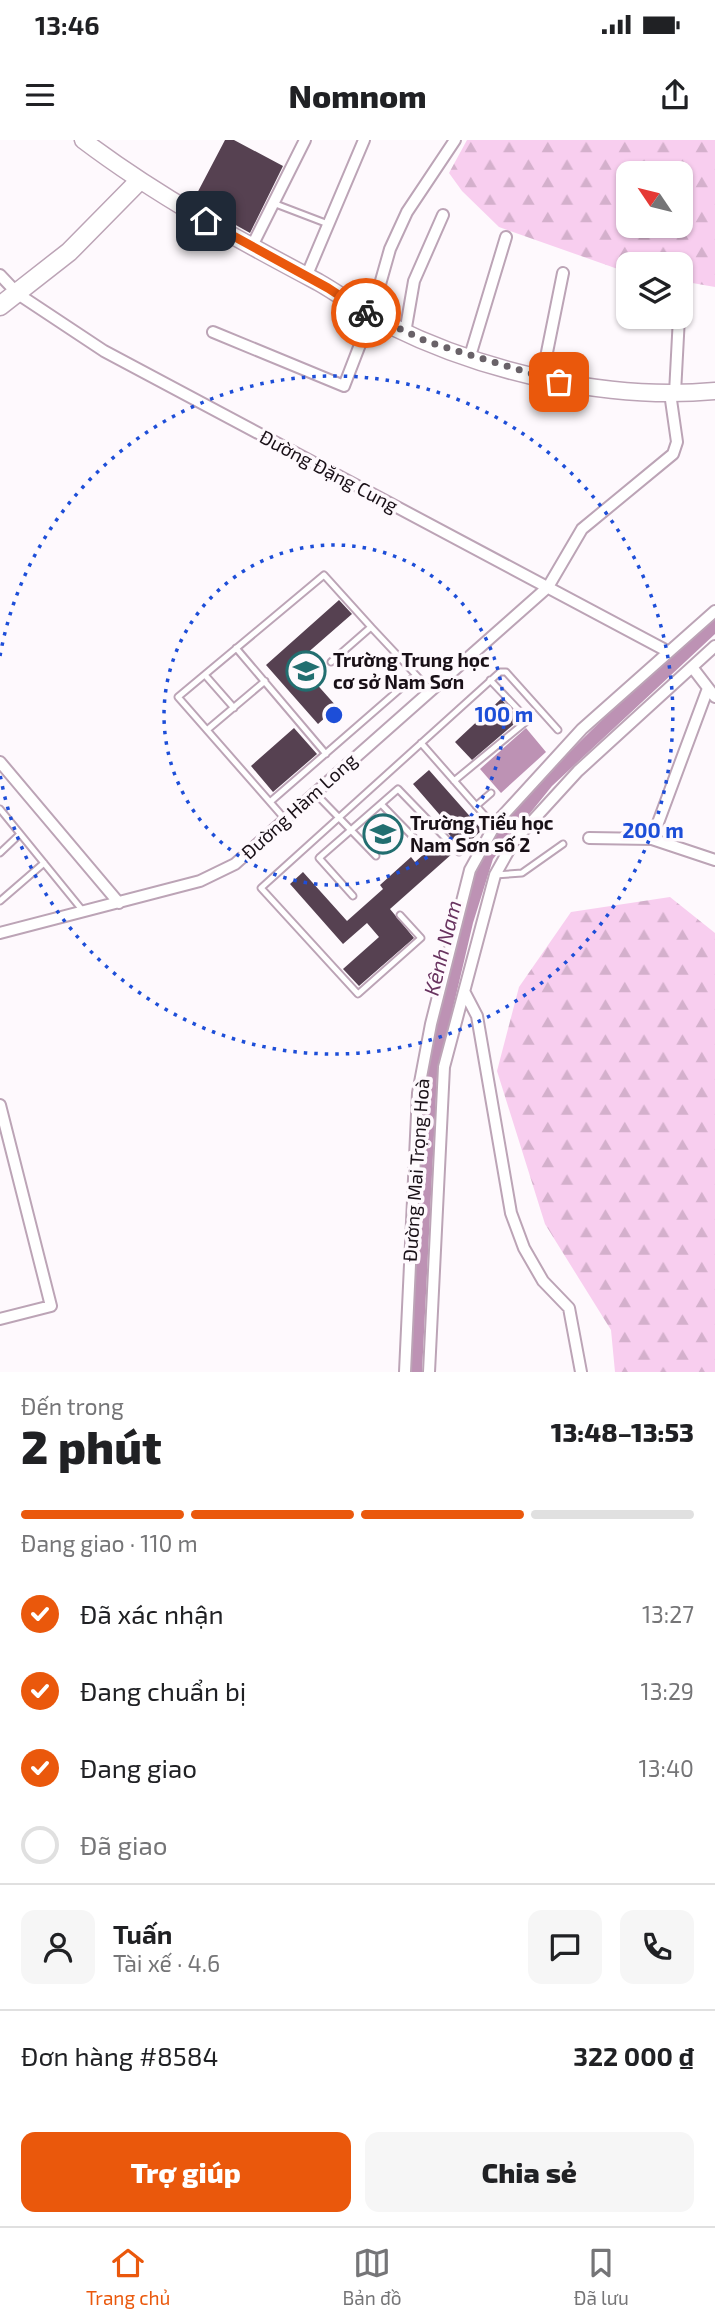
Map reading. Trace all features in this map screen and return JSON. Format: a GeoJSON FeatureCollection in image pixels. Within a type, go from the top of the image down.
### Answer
{"type":"FeatureCollection","features":[{"type":"Feature","properties":{"kind":"main road"},"geometry":{"type":"LineString","coordinates":[[83,140],[138,181],[405,333],[542,377],[612,391],[715,391]]}},
{"type":"Feature","properties":{"kind":"main road"},"geometry":{"type":"LineString","coordinates":[[0,306],[69,252],[138,181]]}},
{"type":"Feature","properties":{"kind":"street"},"geometry":{"type":"LineString","coordinates":[[251,247],[305,140]]}},
{"type":"Feature","properties":{"kind":"street"},"geometry":{"type":"LineString","coordinates":[[306,276],[364,140]]}},
{"type":"Feature","properties":{"kind":"street"},"geometry":{"type":"LineString","coordinates":[[213,332],[344,386],[371,316],[390,249],[407,212],[455,140]]}},
{"type":"Feature","properties":{"kind":"street"},"geometry":{"type":"LineString","coordinates":[[405,333],[414,281],[443,215]]}},
{"type":"Feature","properties":{"kind":"street"},"geometry":{"type":"LineString","coordinates":[[470,356],[506,237]]}},
{"type":"Feature","properties":{"kind":"street"},"geometry":{"type":"LineString","coordinates":[[542,377],[563,272]]}},
{"type":"Feature","properties":{"kind":"street","name":"Đường Đặng Cung"},"geometry":{"type":"LineString","coordinates":[[0,275],[18,294],[104,351],[669,652]]}},
{"type":"Feature","properties":{"kind":"street"},"geometry":{"type":"LineString","coordinates":[[672,393],[679,329]]}},
{"type":"Feature","properties":{"kind":"street","name":"Đường Hàm Long"},"geometry":{"type":"LineString","coordinates":[[0,933],[85,913],[212,876],[235,864],[314,791],[548,587],[582,528],[677,448],[672,393]]}},
{"type":"Feature","properties":{"kind":"street","name":"Đường Mai Trọng Hoà"},"geometry":{"type":"LineString","coordinates":[[405,1372],[418,1093],[431,1024],[470,870],[487,836],[506,811],[582,729],[715,611]]}},
{"type":"Feature","properties":{"kind":"street"},"geometry":{"type":"LineString","coordinates":[[429,1372],[442,1086],[495,875],[513,841],[578,771],[715,646]]}},
{"type":"Feature","properties":{"kind":"street"},"geometry":{"type":"LineString","coordinates":[[652,839],[711,694],[692,667]]}},
{"type":"Feature","properties":{"kind":"street"},"geometry":{"type":"LineString","coordinates":[[0,762],[119,903]]}},
{"type":"Feature","properties":{"kind":"street"},"geometry":{"type":"LineString","coordinates":[[589,838],[652,839],[715,860]]}},
{"type":"Feature","properties":{"kind":"street"},"geometry":{"type":"LineString","coordinates":[[465,993],[477,1016],[511,1213],[524,1248],[544,1281],[569,1308],[581,1372]]}},
{"type":"Feature","properties":{"kind":"street"},"geometry":{"type":"LineString","coordinates":[[0,1105],[3,1132],[51,1307],[0,1319]]}},
{"type":"Feature","properties":{"kind":"lane"},"geometry":{"type":"LineString","coordinates":[[273,203],[328,223]]}},
{"type":"Feature","properties":{"kind":"lane"},"geometry":{"type":"LineString","coordinates":[[284,818],[178,697],[324,575],[430,690]]}},
{"type":"Feature","properties":{"kind":"lane"},"geometry":{"type":"LineString","coordinates":[[331,662],[371,627]]}},
{"type":"Feature","properties":{"kind":"lane"},"geometry":{"type":"LineString","coordinates":[[236,648],[327,754]]}},
{"type":"Feature","properties":{"kind":"lane"},"geometry":{"type":"LineString","coordinates":[[400,915],[421,938],[358,994],[261,888],[500,672],[506,672],[558,730]]}},
{"type":"Feature","properties":{"kind":"lane"},"geometry":{"type":"LineString","coordinates":[[205,675],[234,708]]}},
{"type":"Feature","properties":{"kind":"lane"},"geometry":{"type":"LineString","coordinates":[[270,802],[416,675]]}},
{"type":"Feature","properties":{"kind":"lane"},"geometry":{"type":"LineString","coordinates":[[454,781],[528,720],[490,680]]}},
{"type":"Feature","properties":{"kind":"lane"},"geometry":{"type":"LineString","coordinates":[[207,730],[265,681]]}},
{"type":"Feature","properties":{"kind":"lane"},"geometry":{"type":"LineString","coordinates":[[421,743],[486,817]]}},
{"type":"Feature","properties":{"kind":"lane"},"geometry":{"type":"LineString","coordinates":[[353,896],[319,858],[398,789],[458,852]]}},
{"type":"Feature","properties":{"kind":"lane"},"geometry":{"type":"LineString","coordinates":[[314,791],[376,856]]}},
{"type":"Feature","properties":{"kind":"lane"},"geometry":{"type":"LineString","coordinates":[[476,806],[491,793]]}},
{"type":"Feature","properties":{"kind":"lane"},"geometry":{"type":"LineString","coordinates":[[381,804],[418,842]]}},
{"type":"Feature","properties":{"kind":"lane"},"geometry":{"type":"LineString","coordinates":[[0,810],[85,913]]}},
{"type":"Feature","properties":{"kind":"lane"},"geometry":{"type":"LineString","coordinates":[[0,853],[20,834]]}},
{"type":"Feature","properties":{"kind":"lane"},"geometry":{"type":"LineString","coordinates":[[0,839],[7,847]]}},
{"type":"Feature","properties":{"kind":"lane"},"geometry":{"type":"LineString","coordinates":[[495,875],[522,873],[563,844]]}},
{"type":"Feature","properties":{"kind":"lane"},"geometry":{"type":"LineString","coordinates":[[0,901],[44,863]]}},
{"type":"Feature","properties":{"kind":"green space"},"geometry":{"type":"Polygon","coordinates":[[[467,140],[715,140],[715,287],[693,283],[693,252],[616,252],[615,268],[499,227],[462,191],[449,173],[467,140]]]}},
{"type":"Feature","properties":{"kind":"green space"},"geometry":{"type":"Polygon","coordinates":[[[670,897],[715,933],[715,1372],[615,1372],[611,1330],[545,1224],[497,1071],[519,987],[571,912],[670,897]]]}},
{"type":"Feature","properties":{"kind":"shaded area","name":"Kênh Nam"},"geometry":{"type":"Polygon","coordinates":[[[715,618],[715,634],[552,786],[493,859],[473,923],[437,1076],[422,1372],[409,1372],[425,1076],[471,879],[498,829],[544,777],[605,717],[715,618]]]}},
{"type":"Feature","properties":{"kind":"shaded area"},"geometry":{"type":"Polygon","coordinates":[[[526,728],[546,752],[501,793],[480,769],[526,728]]]}},
{"type":"Feature","properties":{"kind":"building"},"geometry":{"type":"Polygon","coordinates":[[[225,140],[234,140],[283,166],[250,233],[193,201],[225,140]]]}},
{"type":"Feature","properties":{"kind":"building"},"geometry":{"type":"Polygon","coordinates":[[[339,600],[352,614],[297,662],[337,707],[318,724],[266,665],[339,600]]]}},
{"type":"Feature","properties":{"kind":"building"},"geometry":{"type":"Polygon","coordinates":[[[501,699],[520,719],[472,760],[455,742],[501,699]]]}},
{"type":"Feature","properties":{"kind":"building"},"geometry":{"type":"Polygon","coordinates":[[[294,728],[317,754],[273,792],[251,766],[294,728]]]}},
{"type":"Feature","properties":{"kind":"building"},"geometry":{"type":"Polygon","coordinates":[[[429,770],[482,830],[468,843],[461,835],[454,840],[448,833],[452,829],[413,784],[429,770]]]}},
{"type":"Feature","properties":{"kind":"building"},"geometry":{"type":"Polygon","coordinates":[[[440,840],[453,853],[390,909],[414,938],[359,986],[343,969],[379,937],[367,923],[343,944],[290,884],[303,872],[347,921],[383,889],[380,885],[411,857],[415,862],[440,840]]]}},
{"type":"Feature","properties":{"kind":"way so far"},"geometry":{"type":"LineString","coordinates":[[366,313],[428,342],[559,382]]}},
{"type":"Feature","properties":{"kind":"place","name":"Trường Trung học cơ sở Nam Sơn"},"geometry":{"type":"Point","coordinates":[306,671]}},
{"type":"Feature","properties":{"kind":"place","name":"Trường Tiểu học Nam Sơn số 2"},"geometry":{"type":"Point","coordinates":[383,834]}},
{"type":"Feature","properties":{"kind":"route"},"geometry":{"type":"LineString","coordinates":[[206,221],[328,288],[366,313]]}}]}
